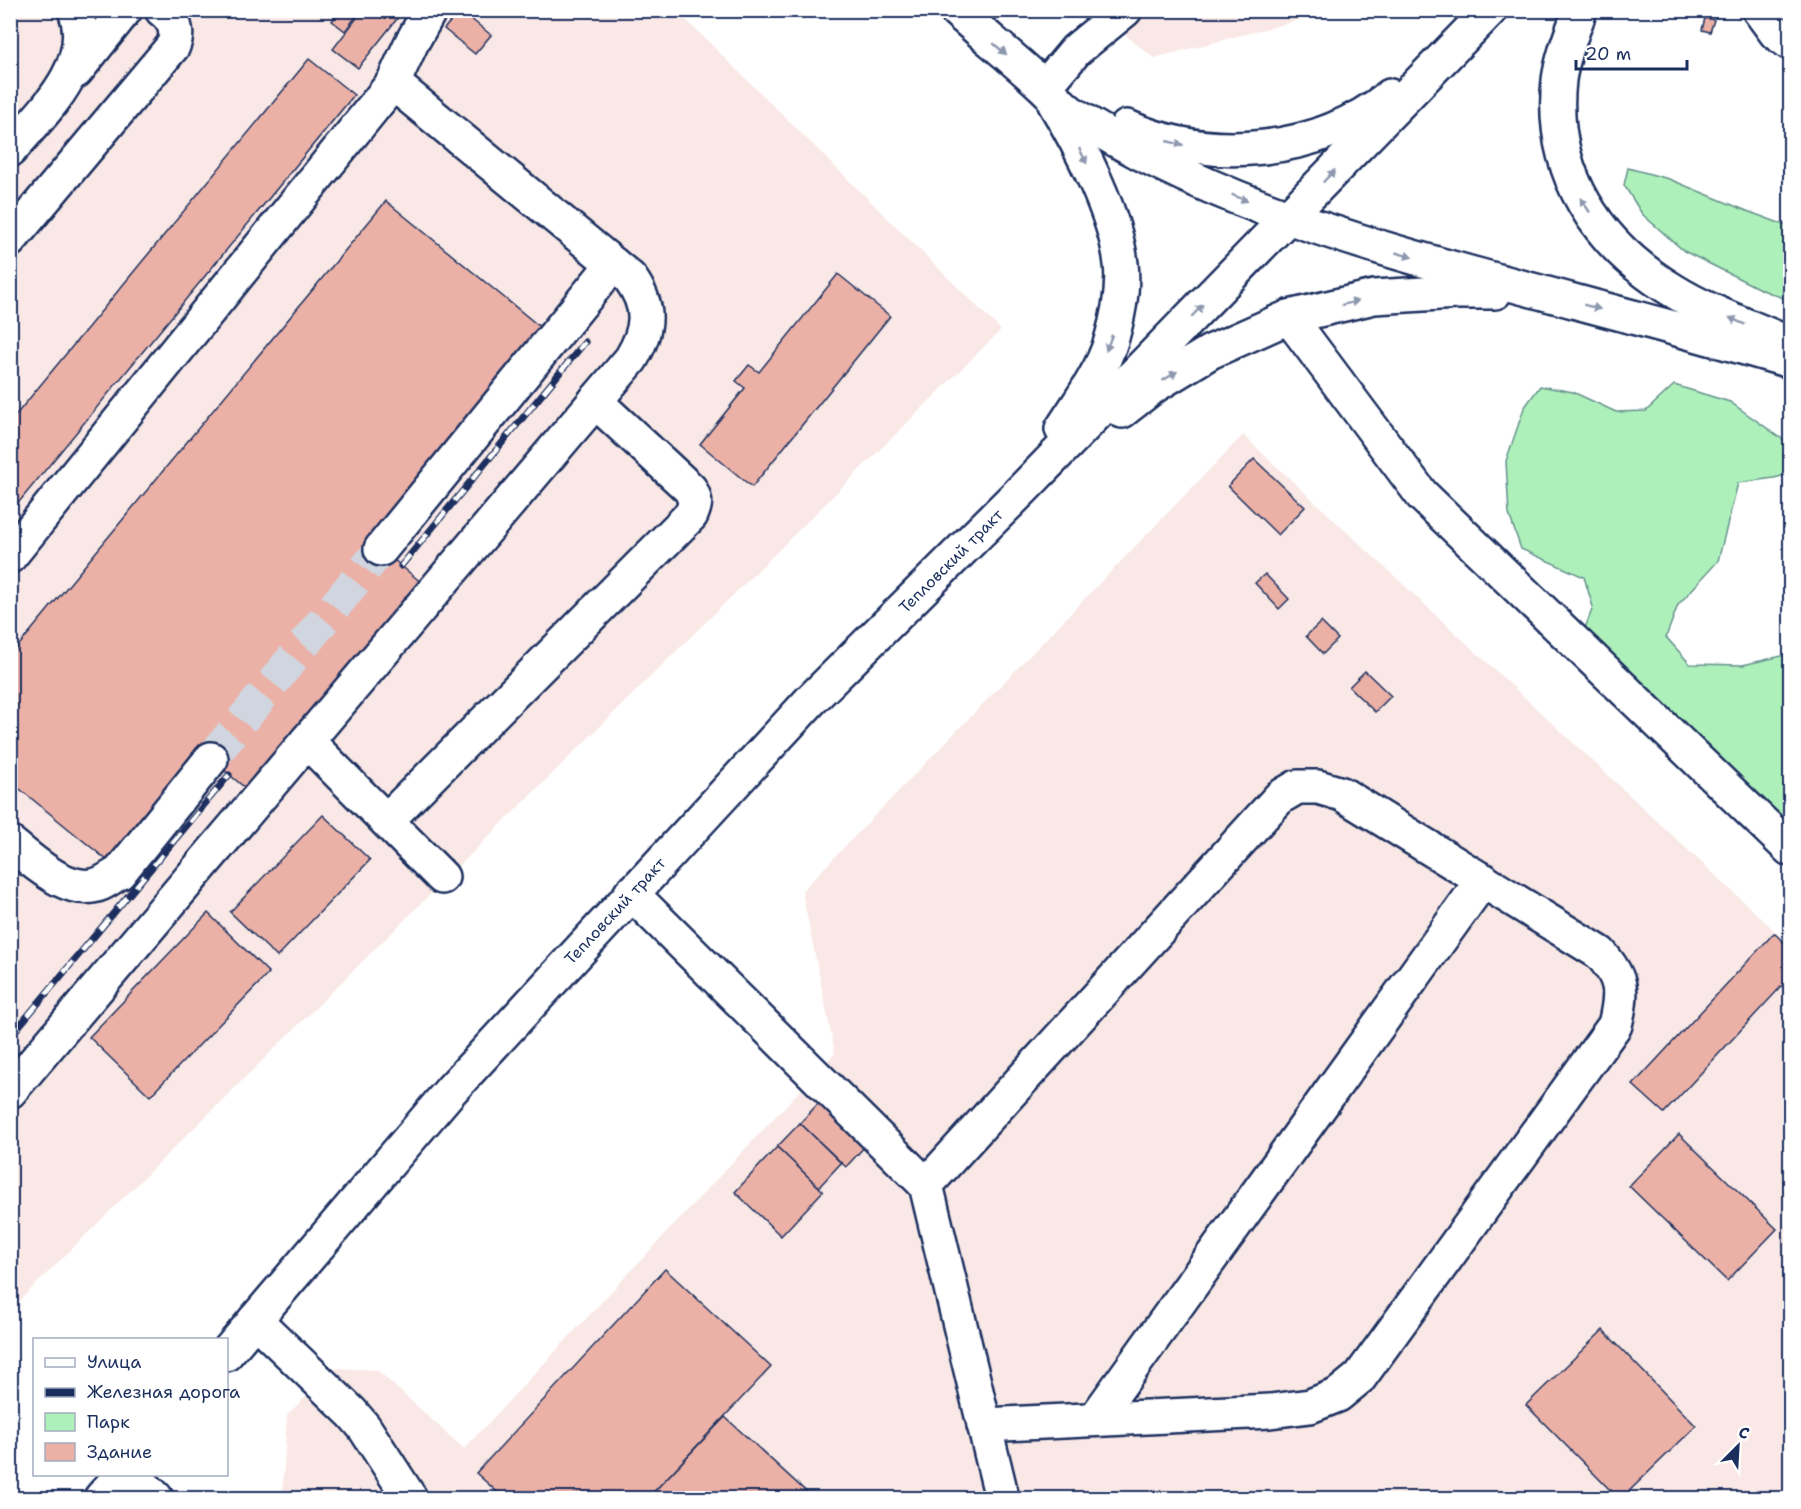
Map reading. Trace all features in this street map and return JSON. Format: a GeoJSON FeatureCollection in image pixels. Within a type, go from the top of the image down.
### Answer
{"type":"FeatureCollection","features":[{"type":"Feature","properties":{"kind":"main road"},"geometry":{"type":"LineString","coordinates":[[56,96],[76,60],[81,40],[80,22],[75,10]]}},
{"type":"Feature","properties":{"kind":"main road"},"geometry":{"type":"LineString","coordinates":[[10,150],[125,10]]}},
{"type":"Feature","properties":{"kind":"main road"},"geometry":{"type":"LineString","coordinates":[[10,240],[173,46],[177,37],[175,25],[162,10]]}},
{"type":"Feature","properties":{"kind":"main road"},"geometry":{"type":"LineString","coordinates":[[10,556],[393,83],[430,10]]}},
{"type":"Feature","properties":{"kind":"main road"},"geometry":{"type":"LineString","coordinates":[[956,10],[1070,112],[1116,141],[1164,165],[1288,218],[1396,253],[1791,361]]}},
{"type":"Feature","properties":{"kind":"main road"},"geometry":{"type":"LineString","coordinates":[[1044,87],[1076,50],[1125,10]]}},
{"type":"Feature","properties":{"kind":"main road"},"geometry":{"type":"LineString","coordinates":[[1580,10],[1569,40],[1560,78],[1557,114],[1563,154],[1578,195],[1605,235],[1640,268],[1675,292],[1791,345]]}},
{"type":"Feature","properties":{"kind":"main road"},"geometry":{"type":"LineString","coordinates":[[1759,10],[1776,33],[1791,43]]}},
{"type":"Feature","properties":{"kind":"main road"},"geometry":{"type":"LineString","coordinates":[[1044,87],[1113,121],[1162,140],[1204,148],[1262,147],[1320,134],[1380,104],[1480,21]]}},
{"type":"Feature","properties":{"kind":"main road"},"geometry":{"type":"LineString","coordinates":[[1024,488],[1480,21]]}},
{"type":"Feature","properties":{"kind":"main road"},"geometry":{"type":"LineString","coordinates":[[10,1091],[631,359],[640,343],[645,312],[641,293],[630,278],[393,83]]}},
{"type":"Feature","properties":{"kind":"main road"},"geometry":{"type":"LineString","coordinates":[[1024,488],[1094,379],[1110,343],[1119,309],[1121,264],[1110,218],[1068,125],[1044,87]]}},
{"type":"Feature","properties":{"kind":"main road"},"geometry":{"type":"LineString","coordinates":[[381,549],[613,264]]}},
{"type":"Feature","properties":{"kind":"main road"},"geometry":{"type":"LineString","coordinates":[[1024,488],[1154,386],[1210,352],[1288,317],[1374,297],[1457,292],[1541,293]]}},
{"type":"Feature","properties":{"kind":"main road"},"geometry":{"type":"LineString","coordinates":[[1288,317],[1422,495],[1791,849]]}},
{"type":"Feature","properties":{"kind":"main road"},"geometry":{"type":"LineString","coordinates":[[387,820],[691,515],[695,506],[695,498],[690,489],[595,401]]}},
{"type":"Feature","properties":{"kind":"main road","name":"Тепловский тракт"},"geometry":{"type":"LineString","coordinates":[[228,1352],[451,1089],[631,893],[811,700],[1024,488]]}},
{"type":"Feature","properties":{"kind":"main road"},"geometry":{"type":"LineString","coordinates":[[307,741],[442,877]]}},
{"type":"Feature","properties":{"kind":"main road"},"geometry":{"type":"LineString","coordinates":[[10,843],[65,883],[100,884],[119,873],[211,759]]}},
{"type":"Feature","properties":{"kind":"main road"},"geometry":{"type":"LineString","coordinates":[[926,1185],[1280,797],[1297,787],[1318,788],[1342,794],[1600,953],[1615,969],[1622,997],[1615,1024],[1360,1377],[1338,1395],[1310,1406],[1270,1411],[984,1425]]}},
{"type":"Feature","properties":{"kind":"main road"},"geometry":{"type":"LineString","coordinates":[[1095,1419],[1483,880]]}},
{"type":"Feature","properties":{"kind":"main road"},"geometry":{"type":"LineString","coordinates":[[631,893],[926,1185],[1002,1498]]}},
{"type":"Feature","properties":{"kind":"main road"},"geometry":{"type":"LineString","coordinates":[[255,1320],[352,1413],[364,1427],[410,1498]]}},
{"type":"Feature","properties":{"kind":"main road"},"geometry":{"type":"LineString","coordinates":[[101,1498],[120,1476]]}},
{"type":"Feature","properties":{"kind":"main road"},"geometry":{"type":"LineString","coordinates":[[133,1476],[156,1498]]}},
{"type":"Feature","properties":{"kind":"shaded area"},"geometry":{"type":"Polygon","coordinates":[[[11,11],[677,11],[1001,330],[11,1309],[11,11]]]}},
{"type":"Feature","properties":{"kind":"shaded area"},"geometry":{"type":"Polygon","coordinates":[[[1096,11],[1334,11],[1154,58],[1096,11]]]}},
{"type":"Feature","properties":{"kind":"shaded area"},"geometry":{"type":"Polygon","coordinates":[[[1243,435],[1790,945],[1790,1498],[282,1498],[287,1415],[336,1368],[377,1370],[464,1449],[835,1053],[802,891],[1243,435]]]}},
{"type":"Feature","properties":{"kind":"green space"},"geometry":{"type":"Polygon","coordinates":[[[1628,168],[1669,179],[1790,227],[1790,301],[1760,289],[1684,251],[1642,214],[1624,185],[1628,168]]]}},
{"type":"Feature","properties":{"kind":"green space"},"geometry":{"type":"Polygon","coordinates":[[[1674,385],[1730,402],[1785,441],[1790,451],[1790,474],[1738,483],[1718,561],[1678,605],[1666,637],[1690,664],[1743,665],[1790,654],[1790,843],[1582,636],[1593,607],[1584,577],[1521,549],[1509,514],[1506,461],[1524,408],[1540,386],[1573,392],[1616,412],[1646,411],[1674,385]]]}},
{"type":"Feature","properties":{"kind":"building"},"geometry":{"type":"Polygon","coordinates":[[[341,10],[361,10],[345,31],[332,21],[341,10]]]}},
{"type":"Feature","properties":{"kind":"building"},"geometry":{"type":"Polygon","coordinates":[[[363,10],[394,10],[400,15],[358,68],[333,49],[363,10]]]}},
{"type":"Feature","properties":{"kind":"building"},"geometry":{"type":"Polygon","coordinates":[[[460,10],[491,35],[475,54],[444,29],[460,10]]]}},
{"type":"Feature","properties":{"kind":"building"},"geometry":{"type":"Polygon","coordinates":[[[1705,18],[1714,20],[1710,32],[1702,30],[1705,18]]]}},
{"type":"Feature","properties":{"kind":"building"},"geometry":{"type":"Polygon","coordinates":[[[309,59],[354,95],[10,513],[10,422],[309,59]]]}},
{"type":"Feature","properties":{"kind":"building"},"geometry":{"type":"Polygon","coordinates":[[[386,201],[545,331],[371,541],[422,583],[250,792],[200,750],[108,861],[10,781],[10,656],[386,201]]]}},
{"type":"Feature","properties":{"kind":"building"},"geometry":{"type":"Polygon","coordinates":[[[838,274],[890,316],[752,487],[700,444],[745,388],[736,381],[749,365],[759,372],[838,274]]]}},
{"type":"Feature","properties":{"kind":"building"},"geometry":{"type":"Polygon","coordinates":[[[1254,459],[1305,507],[1278,535],[1228,486],[1254,459]]]}},
{"type":"Feature","properties":{"kind":"building"},"geometry":{"type":"Polygon","coordinates":[[[1265,574],[1289,599],[1279,609],[1255,583],[1265,574]]]}},
{"type":"Feature","properties":{"kind":"building"},"geometry":{"type":"Polygon","coordinates":[[[1321,622],[1338,639],[1323,654],[1306,636],[1321,622]]]}},
{"type":"Feature","properties":{"kind":"building"},"geometry":{"type":"Polygon","coordinates":[[[1365,671],[1391,696],[1375,712],[1349,687],[1365,671]]]}},
{"type":"Feature","properties":{"kind":"building"},"geometry":{"type":"Polygon","coordinates":[[[323,815],[370,860],[277,957],[230,912],[323,815]]]}},
{"type":"Feature","properties":{"kind":"building"},"geometry":{"type":"Polygon","coordinates":[[[208,913],[269,973],[150,1096],[89,1037],[208,913]]]}},
{"type":"Feature","properties":{"kind":"building"},"geometry":{"type":"Polygon","coordinates":[[[1774,933],[1790,948],[1790,977],[1664,1113],[1633,1085],[1774,933]]]}},
{"type":"Feature","properties":{"kind":"building"},"geometry":{"type":"Polygon","coordinates":[[[841,1079],[887,1122],[846,1167],[800,1123],[841,1079]]]}},
{"type":"Feature","properties":{"kind":"building"},"geometry":{"type":"Polygon","coordinates":[[[800,1123],[841,1163],[819,1187],[777,1147],[800,1123]]]}},
{"type":"Feature","properties":{"kind":"building"},"geometry":{"type":"Polygon","coordinates":[[[1679,1134],[1777,1229],[1727,1281],[1629,1186],[1679,1134]]]}},
{"type":"Feature","properties":{"kind":"building"},"geometry":{"type":"Polygon","coordinates":[[[777,1147],[823,1191],[781,1236],[735,1192],[777,1147]]]}},
{"type":"Feature","properties":{"kind":"building"},"geometry":{"type":"Polygon","coordinates":[[[665,1269],[771,1367],[648,1498],[504,1498],[476,1473],[665,1269]]]}},
{"type":"Feature","properties":{"kind":"building"},"geometry":{"type":"Polygon","coordinates":[[[1603,1330],[1696,1426],[1622,1498],[1618,1498],[1526,1405],[1603,1330]]]}},
{"type":"Feature","properties":{"kind":"building"},"geometry":{"type":"Polygon","coordinates":[[[725,1417],[813,1498],[648,1498],[725,1417]]]}},
{"type":"Feature","properties":{"kind":"tunnel"},"geometry":{"type":"LineString","coordinates":[[211,759],[381,549]]}},
{"type":"Feature","properties":{"kind":"railway"},"geometry":{"type":"LineString","coordinates":[[401,566],[585,342]]}},
{"type":"Feature","properties":{"kind":"railway"},"geometry":{"type":"LineString","coordinates":[[10,1037],[229,775]]}}]}
